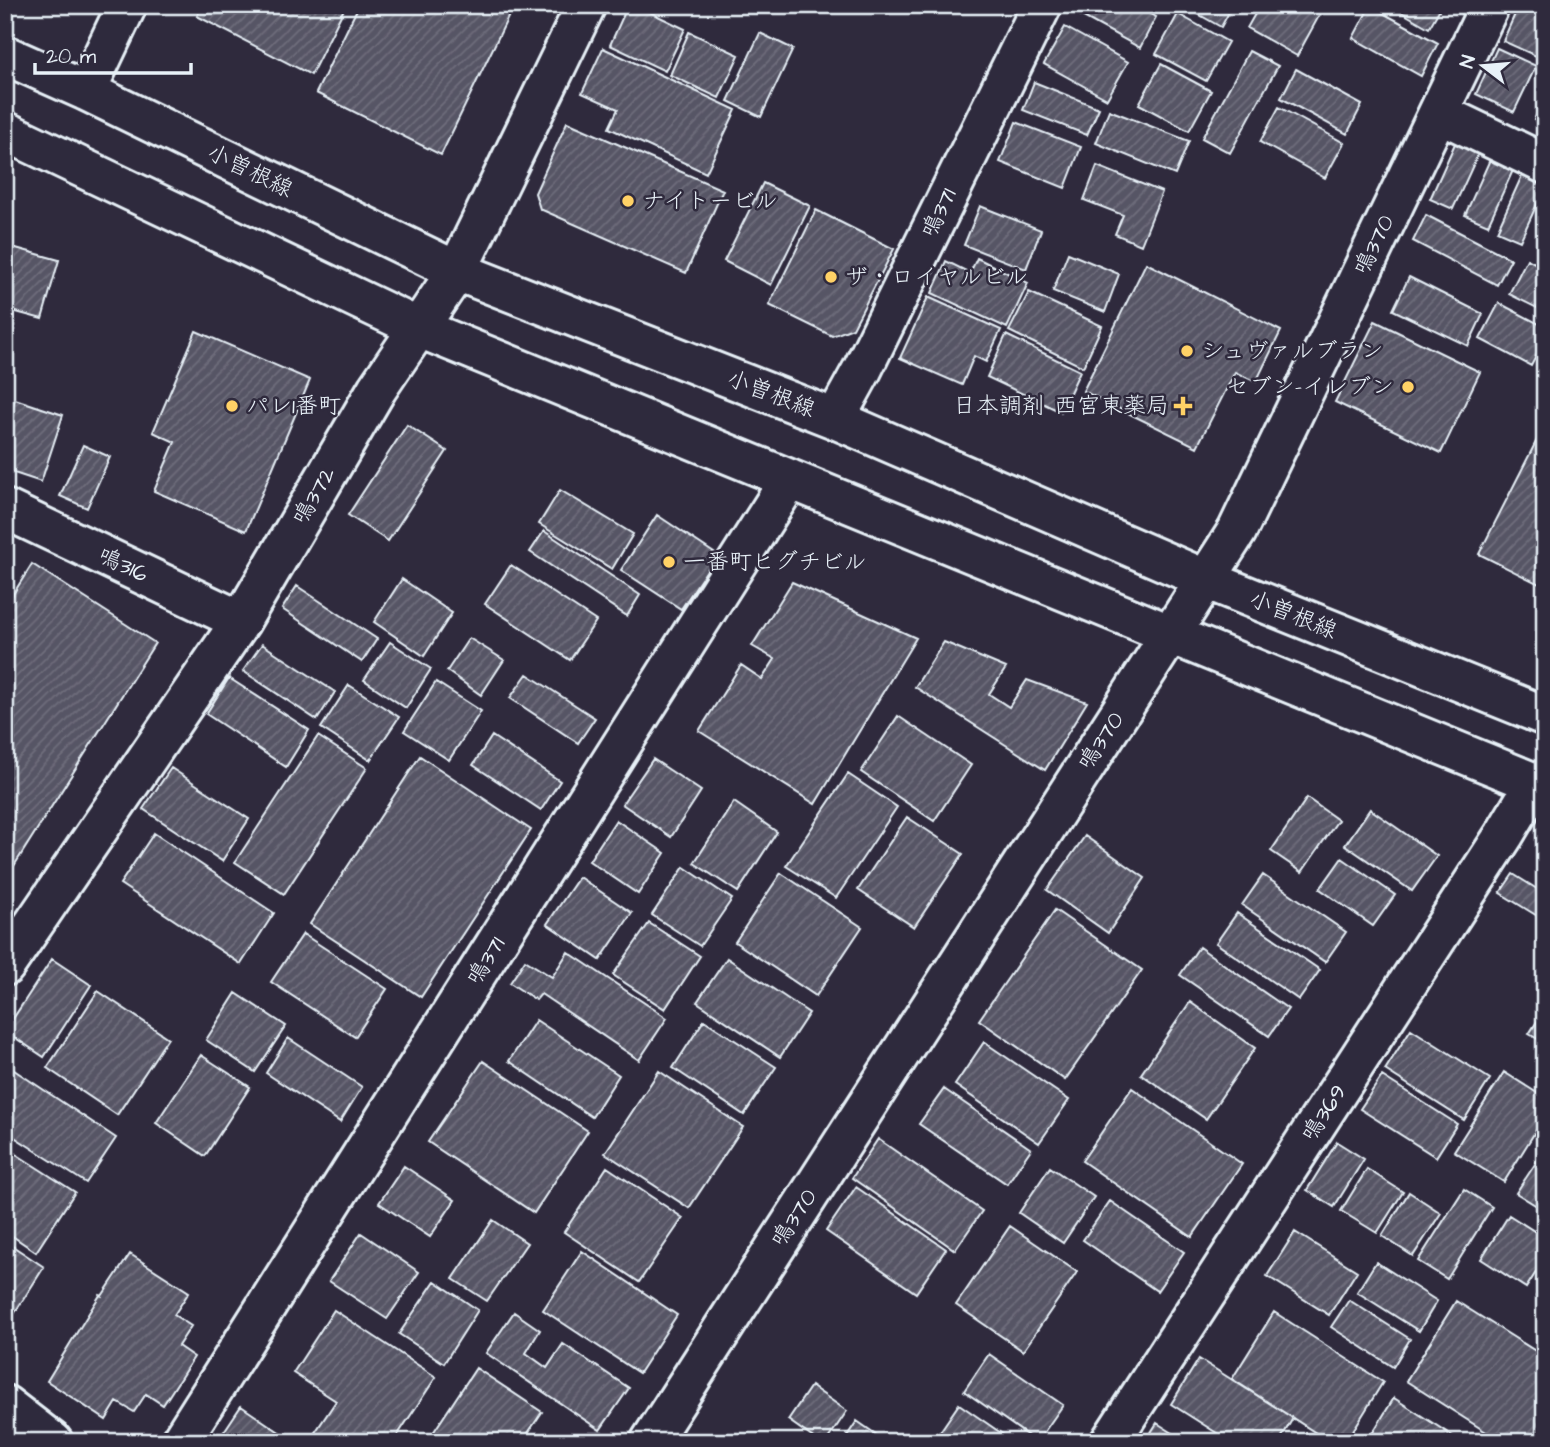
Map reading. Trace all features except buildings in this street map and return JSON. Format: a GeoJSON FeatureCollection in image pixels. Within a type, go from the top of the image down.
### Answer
{"type":"FeatureCollection","features":[{"type":"Feature","properties":{"kind":"street"},"geometry":{"type":"LineString","coordinates":[[86,91],[127,5]]}},
{"type":"Feature","properties":{"kind":"street","name":"鳴372"},"geometry":{"type":"LineString","coordinates":[[5,966],[241,621],[377,388],[457,271],[586,5]]}},
{"type":"Feature","properties":{"kind":"street","name":"鳴371"},"geometry":{"type":"LineString","coordinates":[[835,419],[862,370],[1042,5]]}},
{"type":"Feature","properties":{"kind":"street","name":"鳴370"},"geometry":{"type":"LineString","coordinates":[[650,1442],[1237,531],[1490,5]]}},
{"type":"Feature","properties":{"kind":"street","name":"小曽根線"},"geometry":{"type":"LineString","coordinates":[[5,55],[86,91],[457,271],[835,419],[1205,579],[1545,716]]}},
{"type":"Feature","properties":{"kind":"street"},"geometry":{"type":"LineString","coordinates":[[1439,113],[1545,164]]}},
{"type":"Feature","properties":{"kind":"street"},"geometry":{"type":"LineString","coordinates":[[5,131],[419,328],[1540,785]]}},
{"type":"Feature","properties":{"kind":"street","name":"鳴371"},"geometry":{"type":"LineString","coordinates":[[180,1442],[790,479]]}},
{"type":"Feature","properties":{"kind":"street","name":"鳴316"},"geometry":{"type":"LineString","coordinates":[[5,509],[241,621]]}},
{"type":"Feature","properties":{"kind":"street","name":"鳴369"},"geometry":{"type":"LineString","coordinates":[[1111,1442],[1504,835],[1540,785]]}},
{"type":"Feature","properties":{"kind":"street"},"geometry":{"type":"LineString","coordinates":[[5,1405],[53,1442]]}},
{"type":"Feature","properties":{"kind":"place","name":"ナイトービル"},"geometry":{"type":"Point","coordinates":[628,201]}},
{"type":"Feature","properties":{"kind":"place","name":"ザ・ロイヤルビル"},"geometry":{"type":"Point","coordinates":[831,277]}},
{"type":"Feature","properties":{"kind":"place","name":"シュヴァルブラン"},"geometry":{"type":"Point","coordinates":[1187,351]}},
{"type":"Feature","properties":{"kind":"place","name":"セブン-イレブン"},"geometry":{"type":"Point","coordinates":[1408,387]}},
{"type":"Feature","properties":{"kind":"place","name":"パレ1番町"},"geometry":{"type":"Point","coordinates":[232,406]}},
{"type":"Feature","properties":{"kind":"place","name":"日本調剤 西宮東薬局"},"geometry":{"type":"Point","coordinates":[1183,406]}},
{"type":"Feature","properties":{"kind":"place","name":"一番町ヒグチビル"},"geometry":{"type":"Point","coordinates":[669,562]}}]}
